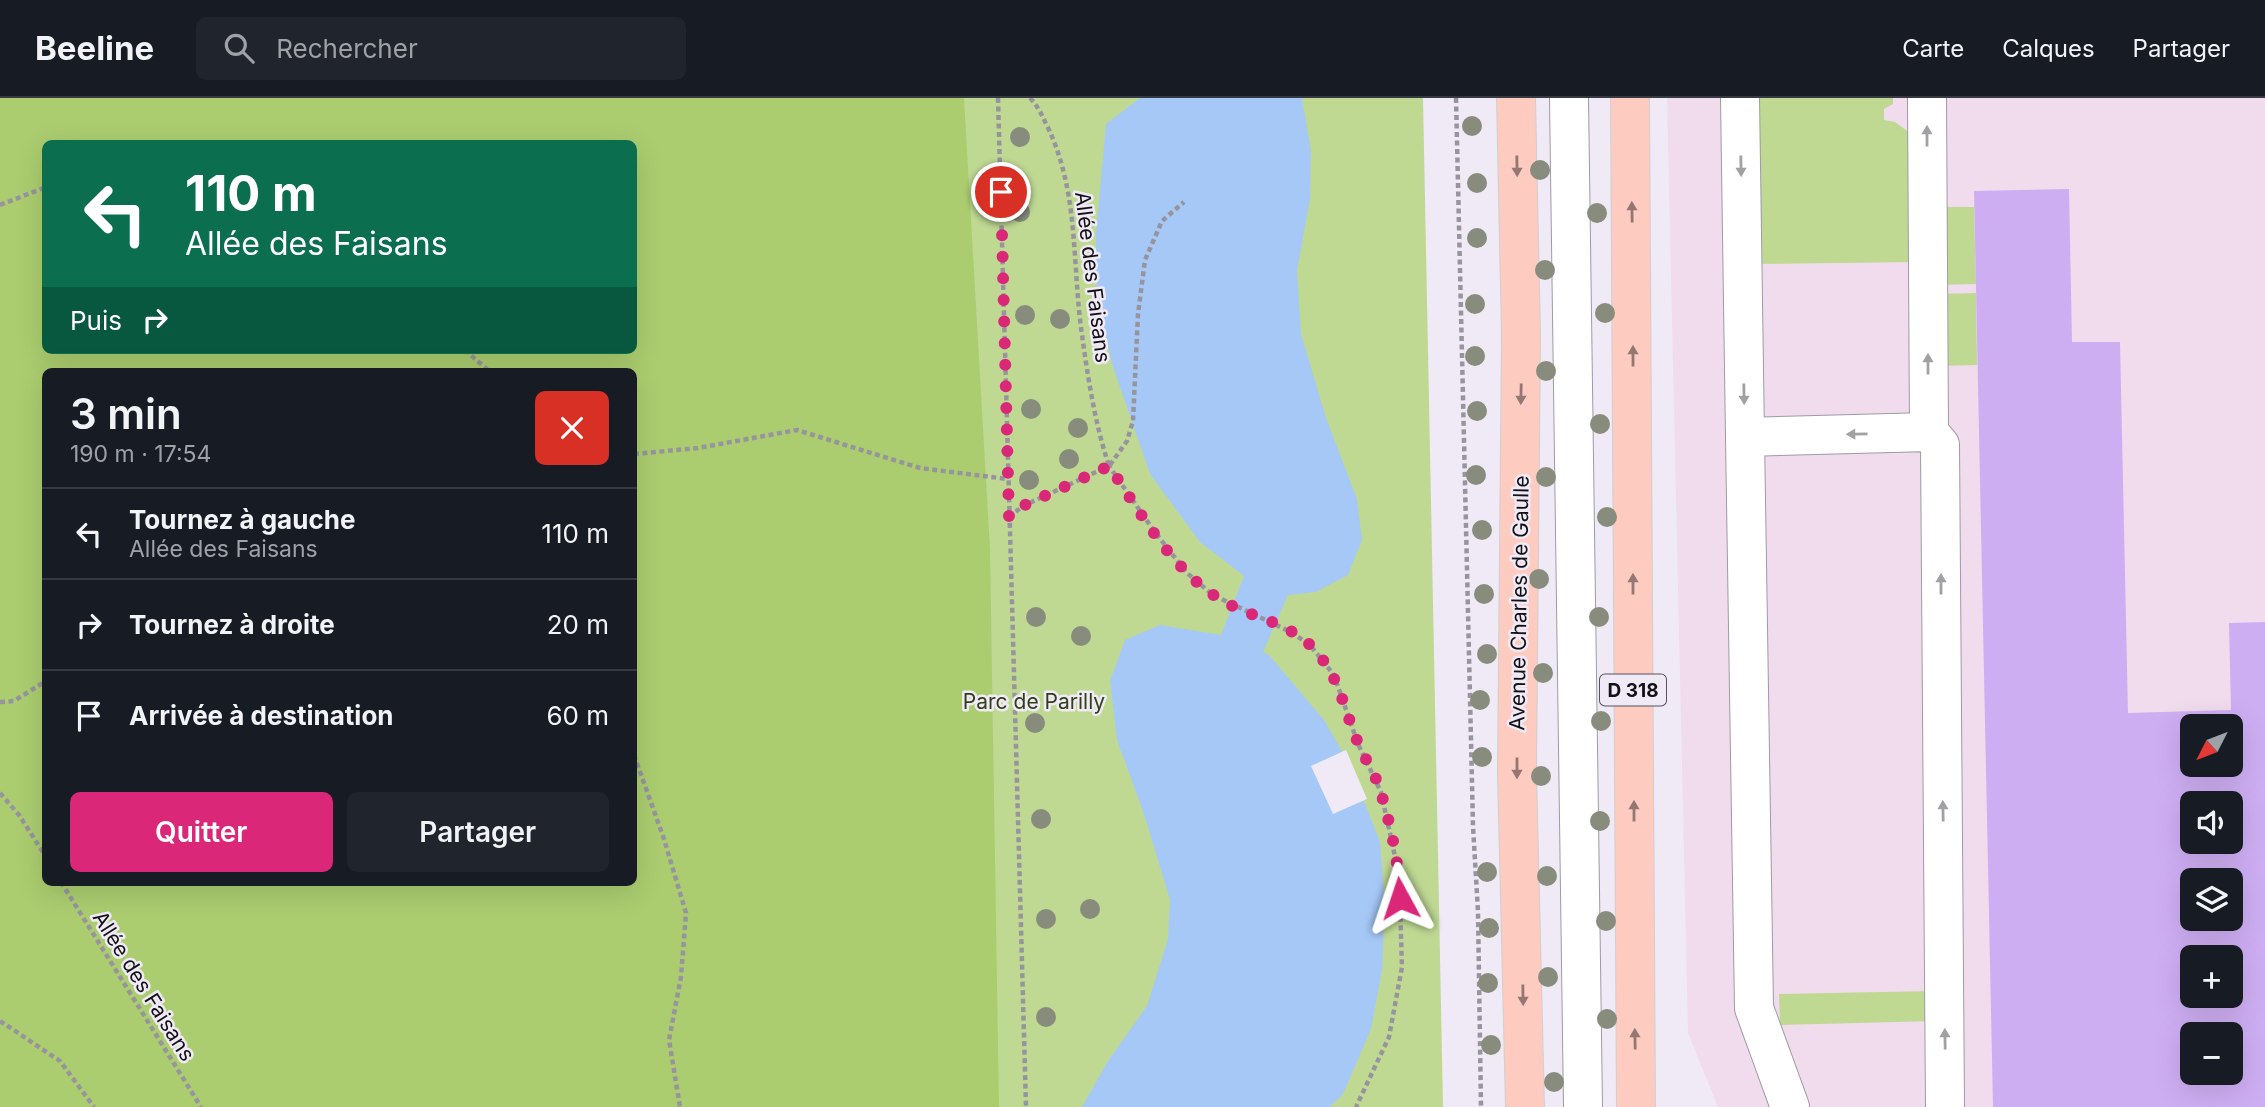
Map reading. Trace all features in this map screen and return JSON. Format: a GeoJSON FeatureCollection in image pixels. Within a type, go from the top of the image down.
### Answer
{"type":"FeatureCollection","features":[{"type":"Feature","properties":{"kind":"main road","name":"Avenue Charles de Gaulle"},"geometry":{"type":"LineString","coordinates":[[1516,98],[1521,335],[1517,773],[1525,1107]]}},
{"type":"Feature","properties":{"kind":"main road","name":"D 318"},"geometry":{"type":"LineString","coordinates":[[1630,98],[1636,1107]]}},
{"type":"Feature","properties":{"kind":"lane"},"geometry":{"type":"LineString","coordinates":[[1569,98],[1583,1107]]}},
{"type":"Feature","properties":{"kind":"lane"},"geometry":{"type":"LineString","coordinates":[[1740,98],[1754,1008],[1790,1107]]}},
{"type":"Feature","properties":{"kind":"lane"},"geometry":{"type":"LineString","coordinates":[[1927,98],[1929,432],[1940,445],[1945,1107]]}},
{"type":"Feature","properties":{"kind":"lane"},"geometry":{"type":"LineString","coordinates":[[1745,437],[1929,432]]}},
{"type":"Feature","properties":{"kind":"path"},"geometry":{"type":"LineString","coordinates":[[998,98],[1026,1107]]}},
{"type":"Feature","properties":{"kind":"path","name":"Allée des Faisans"},"geometry":{"type":"LineString","coordinates":[[1030,98],[1037,105],[1059,152],[1073,220],[1082,334],[1102,446],[1109,466],[1187,573],[1213,595],[1291,632],[1310,645],[1334,675],[1359,744],[1381,792],[1399,875],[1402,967],[1389,1037],[1356,1107]]}},
{"type":"Feature","properties":{"kind":"path"},"geometry":{"type":"LineString","coordinates":[[1456,98],[1481,1107]]}},
{"type":"Feature","properties":{"kind":"path"},"geometry":{"type":"LineString","coordinates":[[0,205],[42,189]]}},
{"type":"Feature","properties":{"kind":"path"},"geometry":{"type":"LineString","coordinates":[[1009,517],[1023,506],[1109,466],[1127,441],[1133,421],[1138,314],[1145,260],[1162,220],[1184,202]]}},
{"type":"Feature","properties":{"kind":"path"},"geometry":{"type":"LineString","coordinates":[[470,354],[486,368]]}},
{"type":"Feature","properties":{"kind":"path"},"geometry":{"type":"LineString","coordinates":[[637,454],[698,448],[797,430],[919,468],[1007,480]]}},
{"type":"Feature","properties":{"kind":"path"},"geometry":{"type":"LineString","coordinates":[[0,702],[14,701],[42,684]]}},
{"type":"Feature","properties":{"kind":"path"},"geometry":{"type":"LineString","coordinates":[[637,763],[664,839],[686,913],[681,977],[668,1041],[680,1107]]}},
{"type":"Feature","properties":{"kind":"path"},"geometry":{"type":"LineString","coordinates":[[0,793],[19,815],[42,852]]}},
{"type":"Feature","properties":{"kind":"path","name":"Allée des Faisans"},"geometry":{"type":"LineString","coordinates":[[63,886],[201,1107]]}},
{"type":"Feature","properties":{"kind":"path"},"geometry":{"type":"LineString","coordinates":[[0,1021],[60,1061],[94,1107]]}},
{"type":"Feature","properties":{"kind":"shaded area"},"geometry":{"type":"Polygon","coordinates":[[[1667,98],[2265,98],[2265,1107],[1718,1107],[1688,1033],[1667,98]]]}},
{"type":"Feature","properties":{"kind":"green space","name":"Parc de Parilly"},"geometry":{"type":"Polygon","coordinates":[[[0,98],[1423,98],[1443,1107],[0,1107],[0,98]]]}},
{"type":"Feature","properties":{"kind":"green space"},"geometry":{"type":"Polygon","coordinates":[[[0,98],[964,98],[990,549],[999,1107],[0,1107],[0,98]]]}},
{"type":"Feature","properties":{"kind":"green space"},"geometry":{"type":"Polygon","coordinates":[[[1747,98],[1893,98],[1893,104],[1884,109],[1884,120],[1895,122],[1910,133],[1917,262],[1750,264],[1747,98]]]}},
{"type":"Feature","properties":{"kind":"green space"},"geometry":{"type":"Polygon","coordinates":[[[1935,207],[1974,207],[1976,284],[1936,285],[1935,207]]]}},
{"type":"Feature","properties":{"kind":"green space"},"geometry":{"type":"Polygon","coordinates":[[[1976,293],[1977,365],[1938,366],[1936,294],[1976,293]]]}},
{"type":"Feature","properties":{"kind":"green space"},"geometry":{"type":"Polygon","coordinates":[[[1935,991],[1935,1021],[1780,1025],[1779,994],[1935,991]]]}},
{"type":"Feature","properties":{"kind":"water"},"geometry":{"type":"Polygon","coordinates":[[[1140,98],[1302,98],[1311,151],[1310,199],[1297,271],[1301,334],[1326,418],[1357,499],[1362,540],[1348,575],[1316,592],[1288,595],[1263,652],[1269,655],[1324,720],[1350,765],[1380,842],[1385,906],[1382,970],[1371,1029],[1343,1094],[1330,1107],[1082,1107],[1108,1061],[1147,1006],[1168,939],[1170,900],[1144,814],[1117,740],[1110,681],[1125,640],[1160,625],[1221,635],[1244,576],[1200,542],[1150,474],[1112,364],[1097,294],[1096,233],[1106,124],[1140,98]]]}},
{"type":"Feature","properties":{"kind":"pier"},"geometry":{"type":"Polygon","coordinates":[[[1346,750],[1367,799],[1333,814],[1311,766],[1346,750]]]}},
{"type":"Feature","properties":{"kind":"building"},"geometry":{"type":"Polygon","coordinates":[[[2069,189],[2072,342],[2120,342],[2128,713],[2231,710],[2229,623],[2265,622],[2265,1107],[1993,1107],[1974,191],[2069,189]]]}},
{"type":"Feature","properties":{"kind":"route"},"geometry":{"type":"LineString","coordinates":[[1001,192],[1009,517],[1023,506],[1109,466],[1187,573],[1213,595],[1291,632],[1310,645],[1334,675],[1359,744],[1381,792],[1399,875],[1400,898]]}}]}
